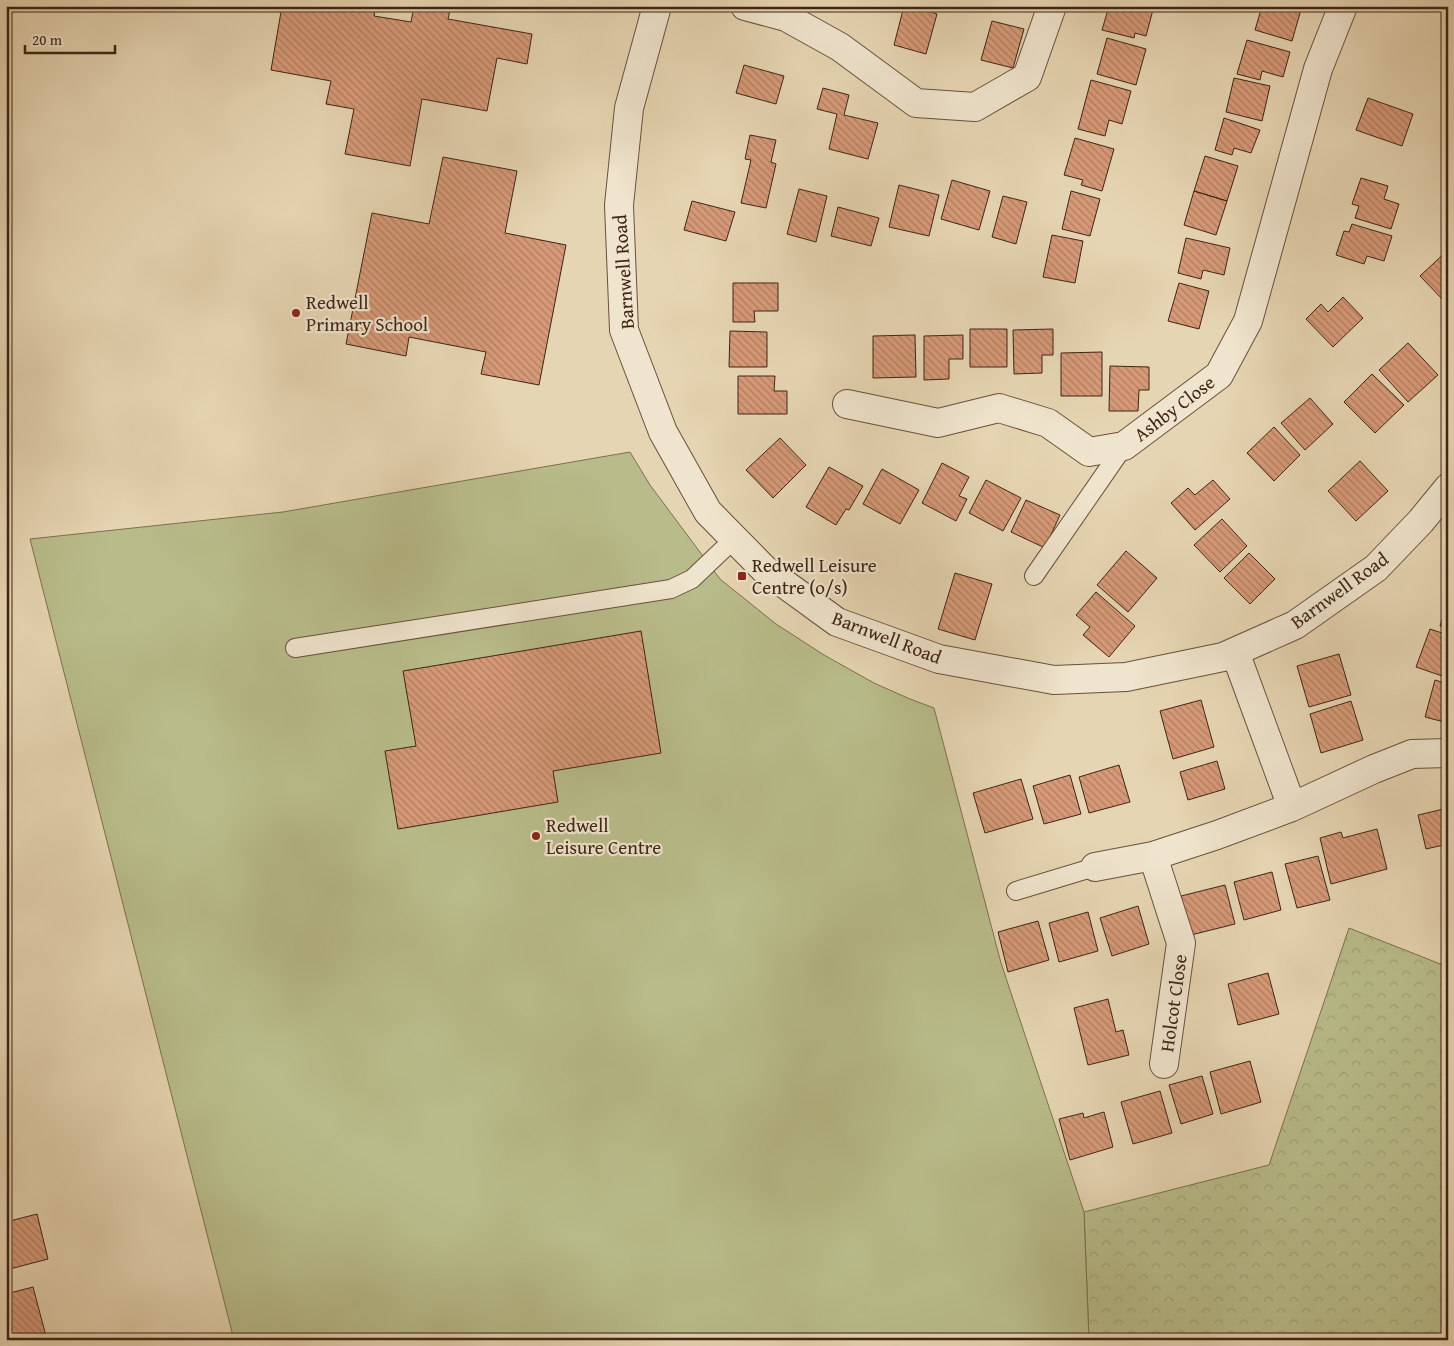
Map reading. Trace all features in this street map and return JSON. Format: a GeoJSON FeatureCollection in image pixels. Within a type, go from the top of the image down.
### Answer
{"type":"FeatureCollection","features":[{"type":"Feature","properties":{"kind":"street","name":"Barnwell Road"},"geometry":{"type":"LineString","coordinates":[[658,6],[629,108],[619,205],[624,330],[663,432],[708,512],[764,569],[837,622],[939,659],[1054,680],[1126,677],[1223,657],[1295,625],[1376,568],[1421,521],[1448,488]]}},
{"type":"Feature","properties":{"kind":"street"},"geometry":{"type":"LineString","coordinates":[[746,6],[786,16],[833,42],[916,103],[974,107],[1027,77],[1052,6]]}},
{"type":"Feature","properties":{"kind":"street","name":"Ashby Close"},"geometry":{"type":"LineString","coordinates":[[848,404],[938,423],[999,408],[1048,423],[1089,452],[1124,446],[1218,375],[1248,321],[1318,69],[1343,6]]}},
{"type":"Feature","properties":{"kind":"street"},"geometry":{"type":"LineString","coordinates":[[1236,652],[1292,807]]}},
{"type":"Feature","properties":{"kind":"street"},"geometry":{"type":"LineString","coordinates":[[1094,867],[1153,856],[1217,835],[1292,807],[1374,769],[1412,754],[1448,753]]}},
{"type":"Feature","properties":{"kind":"street","name":"Holcot Close"},"geometry":{"type":"LineString","coordinates":[[1153,856],[1181,943],[1164,1064]]}},
{"type":"Feature","properties":{"kind":"lane"},"geometry":{"type":"LineString","coordinates":[[1034,576],[1124,446]]}},
{"type":"Feature","properties":{"kind":"lane"},"geometry":{"type":"LineString","coordinates":[[295,648],[672,589],[692,579],[734,539]]}},
{"type":"Feature","properties":{"kind":"lane"},"geometry":{"type":"LineString","coordinates":[[1016,891],[1094,867]]}},
{"type":"Feature","properties":{"kind":"green space","name":"Redwell Leisure Centre"},"geometry":{"type":"Polygon","coordinates":[[[630,452],[650,485],[720,579],[776,624],[824,655],[874,683],[934,708],[1001,963],[1084,1212],[1089,1340],[234,1340],[30,539],[283,512],[630,452]]]}},
{"type":"Feature","properties":{"kind":"green space"},"geometry":{"type":"Polygon","coordinates":[[[1349,928],[1448,967],[1448,1340],[1089,1340],[1084,1212],[1269,1165],[1349,928]]]}},
{"type":"Feature","properties":{"kind":"building"},"geometry":{"type":"Polygon","coordinates":[[[282,6],[376,6],[374,16],[411,22],[414,6],[451,6],[448,19],[532,34],[527,64],[497,58],[487,111],[422,99],[410,166],[345,154],[354,109],[326,104],[331,81],[271,70],[282,6]]]}},
{"type":"Feature","properties":{"kind":"building"},"geometry":{"type":"Polygon","coordinates":[[[873,6],[899,6],[898,12],[873,6]]]}},
{"type":"Feature","properties":{"kind":"building"},"geometry":{"type":"Polygon","coordinates":[[[904,6],[937,14],[926,54],[894,45],[904,6]]]}},
{"type":"Feature","properties":{"kind":"building"},"geometry":{"type":"Polygon","coordinates":[[[1109,6],[1154,6],[1146,36],[1135,33],[1134,38],[1102,30],[1109,6]]]}},
{"type":"Feature","properties":{"kind":"building"},"geometry":{"type":"Polygon","coordinates":[[[1262,6],[1302,6],[1292,41],[1255,30],[1262,6]]]}},
{"type":"Feature","properties":{"kind":"building"},"geometry":{"type":"Polygon","coordinates":[[[992,21],[1024,29],[1013,68],[981,60],[992,21]]]}},
{"type":"Feature","properties":{"kind":"building"},"geometry":{"type":"Polygon","coordinates":[[[1107,38],[1146,49],[1136,85],[1097,74],[1107,38]]]}},
{"type":"Feature","properties":{"kind":"building"},"geometry":{"type":"Polygon","coordinates":[[[1247,40],[1290,52],[1283,77],[1262,71],[1260,80],[1237,74],[1247,40]]]}},
{"type":"Feature","properties":{"kind":"building"},"geometry":{"type":"Polygon","coordinates":[[[744,65],[784,76],[776,104],[736,93],[744,65]]]}},
{"type":"Feature","properties":{"kind":"building"},"geometry":{"type":"Polygon","coordinates":[[[1234,78],[1270,86],[1262,121],[1226,112],[1234,78]]]}},
{"type":"Feature","properties":{"kind":"building"},"geometry":{"type":"Polygon","coordinates":[[[1091,80],[1131,91],[1122,124],[1109,120],[1105,136],[1078,129],[1091,80]]]}},
{"type":"Feature","properties":{"kind":"building"},"geometry":{"type":"Polygon","coordinates":[[[823,88],[849,95],[844,115],[878,123],[868,159],[829,149],[837,114],[817,109],[823,88]]]}},
{"type":"Feature","properties":{"kind":"building"},"geometry":{"type":"Polygon","coordinates":[[[1368,98],[1413,114],[1402,146],[1356,130],[1368,98]]]}},
{"type":"Feature","properties":{"kind":"building"},"geometry":{"type":"Polygon","coordinates":[[[1224,118],[1260,130],[1251,153],[1234,148],[1232,155],[1215,150],[1224,118]]]}},
{"type":"Feature","properties":{"kind":"building"},"geometry":{"type":"Polygon","coordinates":[[[750,135],[776,140],[771,162],[776,164],[766,208],[741,203],[751,160],[745,159],[750,135]]]}},
{"type":"Feature","properties":{"kind":"building"},"geometry":{"type":"Polygon","coordinates":[[[1075,138],[1114,149],[1102,191],[1081,185],[1083,180],[1064,175],[1075,138]]]}},
{"type":"Feature","properties":{"kind":"building"},"geometry":{"type":"Polygon","coordinates":[[[1205,156],[1238,166],[1227,201],[1194,191],[1205,156]]]}},
{"type":"Feature","properties":{"kind":"building"},"geometry":{"type":"Polygon","coordinates":[[[443,157],[517,171],[505,233],[566,245],[539,385],[481,374],[486,352],[409,337],[406,356],[346,344],[372,213],[429,224],[443,157]]]}},
{"type":"Feature","properties":{"kind":"building"},"geometry":{"type":"Polygon","coordinates":[[[1361,178],[1388,186],[1384,199],[1399,204],[1391,229],[1355,218],[1359,206],[1352,204],[1361,178]]]}},
{"type":"Feature","properties":{"kind":"building"},"geometry":{"type":"Polygon","coordinates":[[[952,180],[990,191],[979,230],[941,219],[952,180]]]}},
{"type":"Feature","properties":{"kind":"building"},"geometry":{"type":"Polygon","coordinates":[[[899,185],[939,195],[929,236],[889,227],[899,185]]]}},
{"type":"Feature","properties":{"kind":"building"},"geometry":{"type":"Polygon","coordinates":[[[799,189],[827,196],[816,242],[787,234],[799,189]]]}},
{"type":"Feature","properties":{"kind":"building"},"geometry":{"type":"Polygon","coordinates":[[[1071,191],[1100,199],[1090,236],[1062,229],[1071,191]]]}},
{"type":"Feature","properties":{"kind":"building"},"geometry":{"type":"Polygon","coordinates":[[[1194,191],[1227,201],[1216,235],[1184,225],[1194,191]]]}},
{"type":"Feature","properties":{"kind":"building"},"geometry":{"type":"Polygon","coordinates":[[[1003,196],[1027,202],[1016,244],[992,237],[1003,196]]]}},
{"type":"Feature","properties":{"kind":"building"},"geometry":{"type":"Polygon","coordinates":[[[692,201],[735,212],[726,241],[684,230],[692,201]]]}},
{"type":"Feature","properties":{"kind":"building"},"geometry":{"type":"Polygon","coordinates":[[[838,207],[879,218],[871,246],[831,236],[838,207]]]}},
{"type":"Feature","properties":{"kind":"building"},"geometry":{"type":"Polygon","coordinates":[[[1352,224],[1392,236],[1384,261],[1367,256],[1364,264],[1336,255],[1344,231],[1349,232],[1352,224]]]}},
{"type":"Feature","properties":{"kind":"building"},"geometry":{"type":"Polygon","coordinates":[[[1052,235],[1083,241],[1075,283],[1043,277],[1052,235]]]}},
{"type":"Feature","properties":{"kind":"building"},"geometry":{"type":"Polygon","coordinates":[[[1186,238],[1230,248],[1224,275],[1203,270],[1201,279],[1178,273],[1186,238]]]}},
{"type":"Feature","properties":{"kind":"building"},"geometry":{"type":"Polygon","coordinates":[[[1447,251],[1448,300],[1445,302],[1420,276],[1447,251]]]}},
{"type":"Feature","properties":{"kind":"building"},"geometry":{"type":"Polygon","coordinates":[[[733,283],[778,283],[778,311],[754,311],[755,322],[733,322],[733,283]]]}},
{"type":"Feature","properties":{"kind":"building"},"geometry":{"type":"Polygon","coordinates":[[[1179,283],[1209,291],[1199,329],[1168,321],[1179,283]]]}},
{"type":"Feature","properties":{"kind":"building"},"geometry":{"type":"Polygon","coordinates":[[[1343,297],[1363,318],[1333,347],[1306,319],[1321,304],[1328,312],[1343,297]]]}},
{"type":"Feature","properties":{"kind":"building"},"geometry":{"type":"Polygon","coordinates":[[[970,329],[1007,329],[1007,367],[970,367],[970,329]]]}},
{"type":"Feature","properties":{"kind":"building"},"geometry":{"type":"Polygon","coordinates":[[[1053,329],[1053,355],[1042,355],[1042,373],[1014,374],[1013,330],[1053,329]]]}},
{"type":"Feature","properties":{"kind":"building"},"geometry":{"type":"Polygon","coordinates":[[[730,331],[767,332],[767,367],[729,367],[730,331]]]}},
{"type":"Feature","properties":{"kind":"building"},"geometry":{"type":"Polygon","coordinates":[[[915,335],[916,377],[873,378],[873,336],[915,335]]]}},
{"type":"Feature","properties":{"kind":"building"},"geometry":{"type":"Polygon","coordinates":[[[963,335],[963,359],[949,359],[949,379],[924,380],[924,336],[963,335]]]}},
{"type":"Feature","properties":{"kind":"building"},"geometry":{"type":"Polygon","coordinates":[[[1408,343],[1438,375],[1408,402],[1379,370],[1408,343]]]}},
{"type":"Feature","properties":{"kind":"building"},"geometry":{"type":"Polygon","coordinates":[[[1102,352],[1102,396],[1061,396],[1061,353],[1102,352]]]}},
{"type":"Feature","properties":{"kind":"building"},"geometry":{"type":"Polygon","coordinates":[[[1110,366],[1149,367],[1149,390],[1139,390],[1138,411],[1109,411],[1110,366]]]}},
{"type":"Feature","properties":{"kind":"building"},"geometry":{"type":"Polygon","coordinates":[[[1372,374],[1404,405],[1375,433],[1344,402],[1372,374]]]}},
{"type":"Feature","properties":{"kind":"building"},"geometry":{"type":"Polygon","coordinates":[[[738,376],[775,376],[774,391],[787,391],[787,414],[738,414],[738,376]]]}},
{"type":"Feature","properties":{"kind":"building"},"geometry":{"type":"Polygon","coordinates":[[[1310,398],[1333,424],[1305,450],[1281,423],[1310,398]]]}},
{"type":"Feature","properties":{"kind":"building"},"geometry":{"type":"Polygon","coordinates":[[[1274,427],[1300,455],[1274,481],[1247,453],[1274,427]]]}},
{"type":"Feature","properties":{"kind":"building"},"geometry":{"type":"Polygon","coordinates":[[[780,438],[806,465],[773,498],[746,470],[780,438]]]}},
{"type":"Feature","properties":{"kind":"building"},"geometry":{"type":"Polygon","coordinates":[[[1360,461],[1388,491],[1356,521],[1328,491],[1360,461]]]}},
{"type":"Feature","properties":{"kind":"building"},"geometry":{"type":"Polygon","coordinates":[[[942,463],[969,477],[959,496],[967,499],[956,521],[922,503],[942,463]]]}},
{"type":"Feature","properties":{"kind":"building"},"geometry":{"type":"Polygon","coordinates":[[[829,467],[863,486],[849,510],[846,509],[836,525],[806,507],[829,467]]]}},
{"type":"Feature","properties":{"kind":"building"},"geometry":{"type":"Polygon","coordinates":[[[882,469],[919,490],[900,524],[863,504],[882,469]]]}},
{"type":"Feature","properties":{"kind":"building"},"geometry":{"type":"Polygon","coordinates":[[[986,480],[1021,498],[1003,531],[969,513],[986,480]]]}},
{"type":"Feature","properties":{"kind":"building"},"geometry":{"type":"Polygon","coordinates":[[[1213,480],[1230,499],[1195,530],[1171,503],[1188,488],[1195,495],[1213,480]]]}},
{"type":"Feature","properties":{"kind":"building"},"geometry":{"type":"Polygon","coordinates":[[[1026,500],[1060,515],[1045,548],[1011,532],[1026,500]]]}},
{"type":"Feature","properties":{"kind":"building"},"geometry":{"type":"Polygon","coordinates":[[[1222,519],[1247,546],[1220,572],[1194,545],[1222,519]]]}},
{"type":"Feature","properties":{"kind":"building"},"geometry":{"type":"Polygon","coordinates":[[[1126,551],[1157,578],[1128,612],[1097,585],[1126,551]]]}},
{"type":"Feature","properties":{"kind":"building"},"geometry":{"type":"Polygon","coordinates":[[[1249,553],[1275,579],[1250,604],[1224,578],[1249,553]]]}},
{"type":"Feature","properties":{"kind":"building"},"geometry":{"type":"Polygon","coordinates":[[[955,573],[992,584],[975,640],[938,629],[955,573]]]}},
{"type":"Feature","properties":{"kind":"building"},"geometry":{"type":"Polygon","coordinates":[[[1096,592],[1135,626],[1109,657],[1083,635],[1090,627],[1076,615],[1096,592]]]}},
{"type":"Feature","properties":{"kind":"building"},"geometry":{"type":"Polygon","coordinates":[[[1448,600],[1448,628],[1440,626],[1448,600]]]}},
{"type":"Feature","properties":{"kind":"building"},"geometry":{"type":"Polygon","coordinates":[[[1430,629],[1448,635],[1448,678],[1416,667],[1430,629]]]}},
{"type":"Feature","properties":{"kind":"building"},"geometry":{"type":"Polygon","coordinates":[[[641,631],[661,753],[553,771],[558,802],[398,829],[385,751],[416,746],[403,671],[641,631]]]}},
{"type":"Feature","properties":{"kind":"building"},"geometry":{"type":"Polygon","coordinates":[[[1339,654],[1351,695],[1309,707],[1297,666],[1339,654]]]}},
{"type":"Feature","properties":{"kind":"building"},"geometry":{"type":"Polygon","coordinates":[[[1435,680],[1448,684],[1448,723],[1425,717],[1435,680]]]}},
{"type":"Feature","properties":{"kind":"building"},"geometry":{"type":"Polygon","coordinates":[[[1201,700],[1214,747],[1173,759],[1160,711],[1201,700]]]}},
{"type":"Feature","properties":{"kind":"building"},"geometry":{"type":"Polygon","coordinates":[[[1351,701],[1363,740],[1321,753],[1310,714],[1351,701]]]}},
{"type":"Feature","properties":{"kind":"building"},"geometry":{"type":"Polygon","coordinates":[[[1217,761],[1225,789],[1188,800],[1180,772],[1217,761]]]}},
{"type":"Feature","properties":{"kind":"building"},"geometry":{"type":"Polygon","coordinates":[[[1119,765],[1130,802],[1089,813],[1079,777],[1119,765]]]}},
{"type":"Feature","properties":{"kind":"building"},"geometry":{"type":"Polygon","coordinates":[[[1070,775],[1081,814],[1044,824],[1033,786],[1070,775]]]}},
{"type":"Feature","properties":{"kind":"building"},"geometry":{"type":"Polygon","coordinates":[[[1021,779],[1033,819],[985,833],[973,793],[1021,779]]]}},
{"type":"Feature","properties":{"kind":"building"},"geometry":{"type":"Polygon","coordinates":[[[1448,808],[1448,844],[1426,849],[1418,815],[1448,808]]]}},
{"type":"Feature","properties":{"kind":"building"},"geometry":{"type":"Polygon","coordinates":[[[1377,829],[1387,869],[1331,884],[1320,838],[1341,832],[1343,838],[1377,829]]]}},
{"type":"Feature","properties":{"kind":"building"},"geometry":{"type":"Polygon","coordinates":[[[1318,856],[1330,900],[1297,908],[1285,864],[1318,856]]]}},
{"type":"Feature","properties":{"kind":"building"},"geometry":{"type":"Polygon","coordinates":[[[1272,872],[1281,910],[1244,920],[1234,882],[1272,872]]]}},
{"type":"Feature","properties":{"kind":"building"},"geometry":{"type":"Polygon","coordinates":[[[1225,885],[1235,924],[1191,935],[1181,896],[1225,885]]]}},
{"type":"Feature","properties":{"kind":"building"},"geometry":{"type":"Polygon","coordinates":[[[1138,906],[1149,944],[1112,956],[1100,918],[1138,906]]]}},
{"type":"Feature","properties":{"kind":"building"},"geometry":{"type":"Polygon","coordinates":[[[1088,912],[1098,951],[1059,962],[1049,923],[1088,912]]]}},
{"type":"Feature","properties":{"kind":"building"},"geometry":{"type":"Polygon","coordinates":[[[1038,921],[1049,960],[1008,972],[998,932],[1038,921]]]}},
{"type":"Feature","properties":{"kind":"building"},"geometry":{"type":"Polygon","coordinates":[[[1268,973],[1279,1014],[1238,1025],[1228,984],[1268,973]]]}},
{"type":"Feature","properties":{"kind":"building"},"geometry":{"type":"Polygon","coordinates":[[[1108,999],[1116,1032],[1123,1030],[1129,1055],[1088,1065],[1074,1008],[1108,999]]]}},
{"type":"Feature","properties":{"kind":"building"},"geometry":{"type":"Polygon","coordinates":[[[1250,1061],[1261,1102],[1221,1114],[1210,1072],[1250,1061]]]}},
{"type":"Feature","properties":{"kind":"building"},"geometry":{"type":"Polygon","coordinates":[[[1202,1076],[1213,1114],[1181,1124],[1169,1085],[1202,1076]]]}},
{"type":"Feature","properties":{"kind":"building"},"geometry":{"type":"Polygon","coordinates":[[[1160,1091],[1172,1133],[1133,1144],[1121,1102],[1160,1091]]]}},
{"type":"Feature","properties":{"kind":"building"},"geometry":{"type":"Polygon","coordinates":[[[1104,1112],[1113,1147],[1070,1160],[1059,1119],[1083,1113],[1084,1118],[1104,1112]]]}},
{"type":"Feature","properties":{"kind":"building"},"geometry":{"type":"Polygon","coordinates":[[[37,1214],[48,1259],[6,1270],[6,1222],[37,1214]]]}},
{"type":"Feature","properties":{"kind":"building"},"geometry":{"type":"Polygon","coordinates":[[[33,1287],[47,1340],[6,1340],[6,1294],[33,1287]]]}},
{"type":"Feature","properties":{"kind":"place","name":"Redwell Primary School"},"geometry":{"type":"Point","coordinates":[296,313]}},
{"type":"Feature","properties":{"kind":"place","name":"Redwell Leisure Centre (o/s)"},"geometry":{"type":"Point","coordinates":[742,576]}},
{"type":"Feature","properties":{"kind":"place","name":"Redwell Leisure Centre"},"geometry":{"type":"Point","coordinates":[536,836]}}]}
